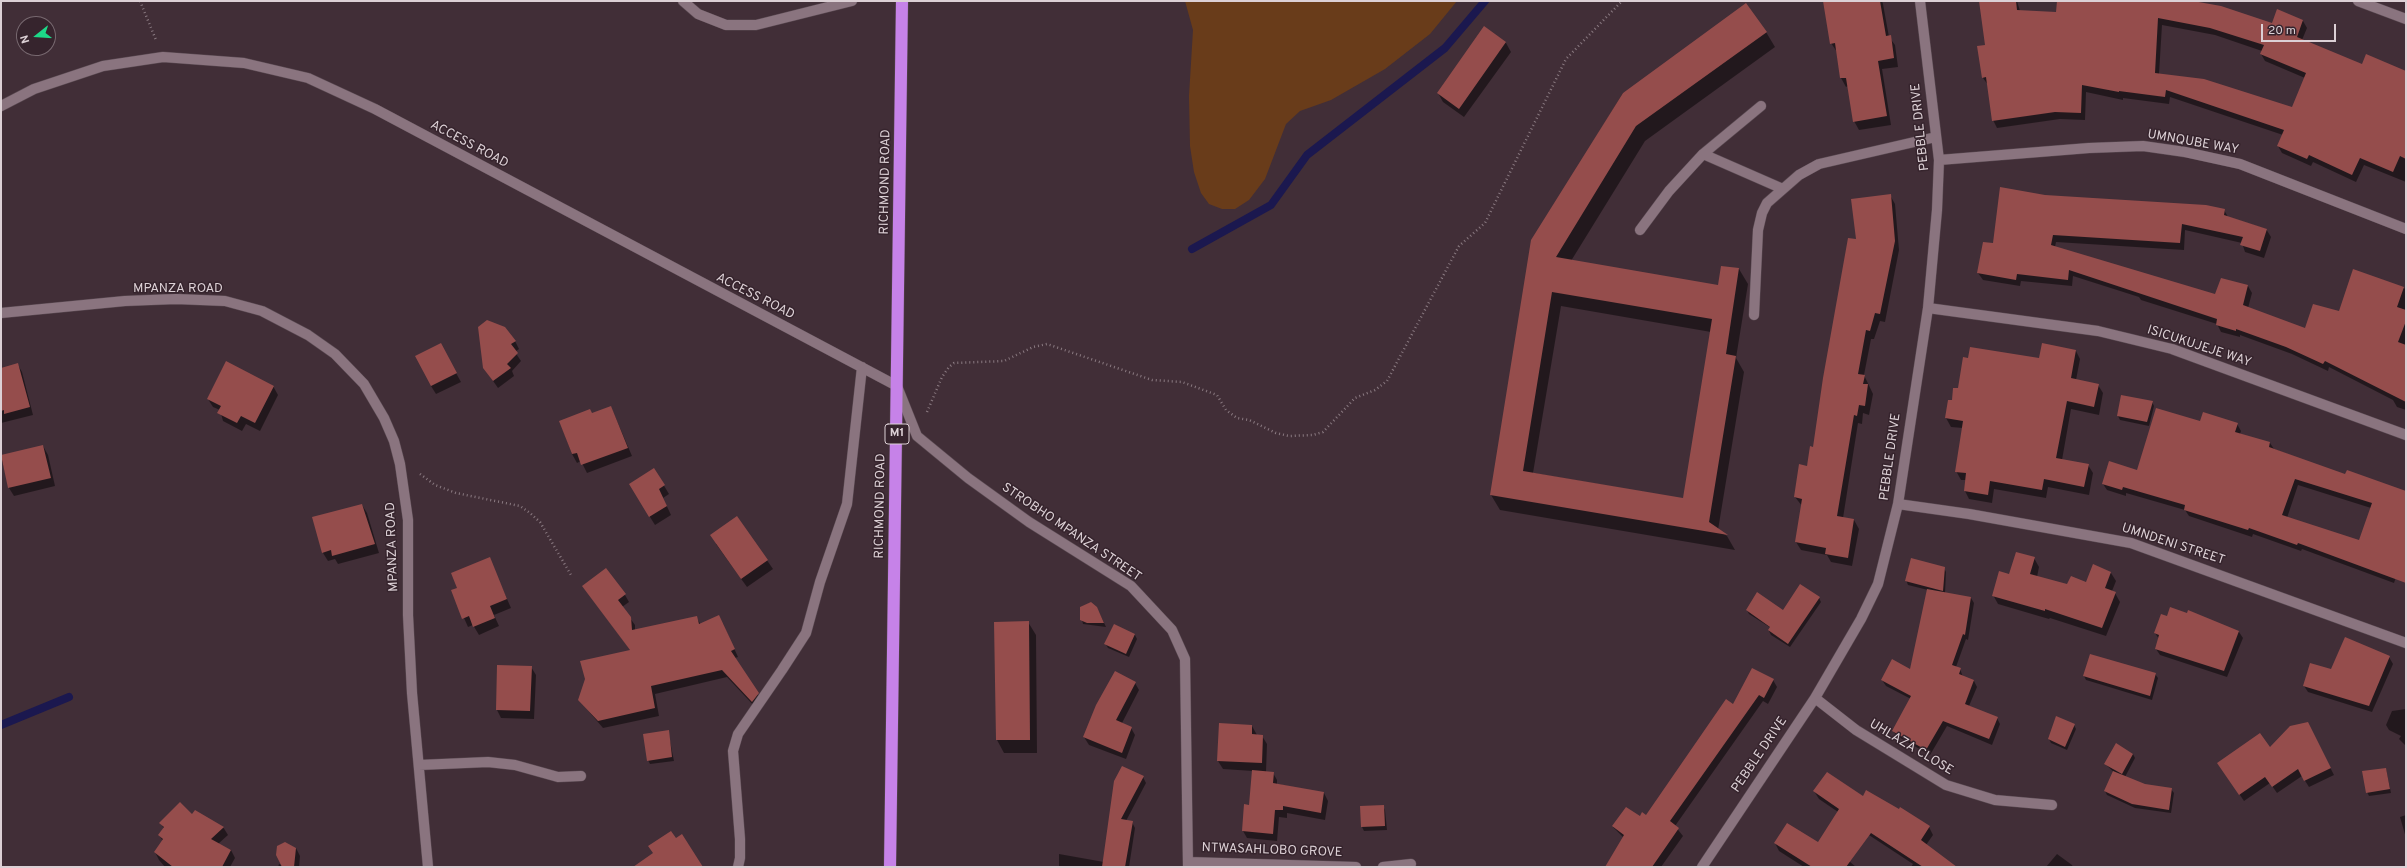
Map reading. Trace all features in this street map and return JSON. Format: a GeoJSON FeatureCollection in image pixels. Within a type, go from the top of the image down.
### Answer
{"type":"FeatureCollection","features":[{"type":"Feature","properties":{"kind":"highway","name":"RICHMOND ROAD"},"geometry":{"type":"LineString","coordinates":[[890,867],[902,1]]}},
{"type":"Feature","properties":{"kind":"street"},"geometry":{"type":"LineString","coordinates":[[683,1],[698,14],[726,25],[756,25],[852,1]]}},
{"type":"Feature","properties":{"kind":"street","name":"PEBBLE DRIVE"},"geometry":{"type":"LineString","coordinates":[[1703,867],[1815,698],[1861,619],[1878,584],[1898,504],[1928,308],[1938,210],[1939,160],[1920,1]]}},
{"type":"Feature","properties":{"kind":"street"},"geometry":{"type":"LineString","coordinates":[[2358,1],[2406,19]]}},
{"type":"Feature","properties":{"kind":"street","name":"ACCESS ROAD"},"geometry":{"type":"LineString","coordinates":[[1,106],[34,89],[103,66],[163,57],[244,63],[308,78],[375,109],[712,290],[897,386]]}},
{"type":"Feature","properties":{"kind":"street"},"geometry":{"type":"LineString","coordinates":[[1640,230],[1669,191],[1703,154],[1761,106]]}},
{"type":"Feature","properties":{"kind":"street"},"geometry":{"type":"LineString","coordinates":[[1754,315],[1758,230],[1762,213],[1767,203],[1799,175],[1820,164],[1936,137]]}},
{"type":"Feature","properties":{"kind":"street","name":"UMNQUBE WAY"},"geometry":{"type":"LineString","coordinates":[[1939,160],[2089,148],[2143,146],[2185,152],[2240,164],[2406,229]]}},
{"type":"Feature","properties":{"kind":"street"},"geometry":{"type":"LineString","coordinates":[[1703,154],[1783,189]]}},
{"type":"Feature","properties":{"kind":"street","name":"MPANZA ROAD"},"geometry":{"type":"LineString","coordinates":[[1,313],[176,299],[225,301],[262,311],[308,335],[335,354],[364,384],[384,418],[400,464],[408,520],[408,615],[428,867]]}},
{"type":"Feature","properties":{"kind":"street","name":"ISICUKUJEJE WAY"},"geometry":{"type":"LineString","coordinates":[[1928,308],[2098,331],[2172,349],[2406,435]]}},
{"type":"Feature","properties":{"kind":"street"},"geometry":{"type":"LineString","coordinates":[[738,867],[740,858],[740,839],[732,751],[738,734],[806,633],[820,582],[847,504],[862,367]]}},
{"type":"Feature","properties":{"kind":"street","name":"STROBHO MPANZA STREET"},"geometry":{"type":"LineString","coordinates":[[897,386],[917,436],[968,478],[1029,522],[1130,586],[1172,630],[1185,659],[1188,864]]}},
{"type":"Feature","properties":{"kind":"street","name":"UMNDENI STREET"},"geometry":{"type":"LineString","coordinates":[[1898,504],[1969,514],[2131,543],[2406,643]]}},
{"type":"Feature","properties":{"kind":"street","name":"UHLAZA CLOSE"},"geometry":{"type":"LineString","coordinates":[[1815,698],[1856,730],[1946,785],[1995,800],[2052,805]]}},
{"type":"Feature","properties":{"kind":"street"},"geometry":{"type":"LineString","coordinates":[[419,765],[488,762],[515,765],[558,777],[581,776]]}},
{"type":"Feature","properties":{"kind":"street","name":"NTWASAHLOBO GROVE"},"geometry":{"type":"LineString","coordinates":[[1188,864],[1356,867]]}},
{"type":"Feature","properties":{"kind":"street"},"geometry":{"type":"LineString","coordinates":[[1383,867],[1411,864]]}},
{"type":"Feature","properties":{"kind":"path"},"geometry":{"type":"LineString","coordinates":[[140,1],[163,57]]}},
{"type":"Feature","properties":{"kind":"path"},"geometry":{"type":"LineString","coordinates":[[917,436],[948,367],[961,362],[1004,361],[1033,347],[1047,344],[1152,380],[1182,382],[1217,395],[1226,410],[1237,418],[1250,420],[1276,433],[1289,436],[1313,435],[1323,432],[1355,398],[1375,390],[1387,381],[1459,246],[1485,223],[1566,60],[1622,1]]}},
{"type":"Feature","properties":{"kind":"path"},"geometry":{"type":"LineString","coordinates":[[400,464],[413,470],[435,485],[456,493],[520,506],[530,513],[543,527],[571,575]]}},
{"type":"Feature","properties":{"kind":"shaded area"},"geometry":{"type":"Polygon","coordinates":[[[1185,1],[1457,1],[1430,34],[1385,69],[1331,100],[1300,111],[1286,124],[1265,179],[1249,200],[1235,209],[1222,209],[1209,204],[1201,193],[1194,172],[1190,146],[1189,96],[1193,30],[1185,1]]]}},
{"type":"Feature","properties":{"kind":"building"},"geometry":{"type":"Polygon","coordinates":[[[1823,1],[1880,1],[1886,36],[1891,35],[1894,58],[1878,61],[1887,116],[1853,122],[1846,78],[1840,78],[1835,43],[1830,44],[1823,1]]]}},
{"type":"Feature","properties":{"kind":"building"},"geometry":{"type":"Polygon","coordinates":[[[1979,1],[2016,1],[2017,10],[2056,12],[2057,1],[2193,1],[2221,6],[2272,23],[2277,9],[2303,20],[2297,37],[2362,64],[2366,54],[2406,71],[2406,159],[2400,156],[2393,172],[2360,158],[2352,175],[2309,155],[2307,159],[2277,146],[2284,130],[2166,90],[2165,97],[2119,92],[2082,85],[2081,113],[2055,112],[1992,121],[1986,77],[1982,78],[1977,46],[1985,45],[1979,1]],[[2158,18],[2155,73],[2204,79],[2292,107],[2306,73],[2260,54],[2264,45],[2210,28],[2158,18]]]}},
{"type":"Feature","properties":{"kind":"building"},"geometry":{"type":"Polygon","coordinates":[[[1746,3],[1767,32],[1636,126],[1556,257],[1718,285],[1721,266],[1739,268],[1726,354],[1736,356],[1709,522],[1728,535],[1490,495],[1531,240],[1623,93],[1746,3]],[[1552,292],[1523,471],[1683,498],[1712,319],[1552,292]]]}},
{"type":"Feature","properties":{"kind":"building"},"geometry":{"type":"Polygon","coordinates":[[[1484,26],[1506,42],[1459,109],[1437,93],[1484,26]]]}},
{"type":"Feature","properties":{"kind":"building"},"geometry":{"type":"Polygon","coordinates":[[[2000,187],[2045,195],[2206,205],[2225,209],[2224,215],[2267,229],[2260,251],[2240,245],[2243,237],[2182,224],[2180,243],[2053,235],[2051,245],[2215,294],[2221,278],[2248,285],[2243,305],[2305,328],[2313,304],[2339,311],[2353,269],[2404,287],[2397,307],[2406,310],[2406,321],[2398,342],[2406,345],[2406,402],[2325,361],[2323,364],[2286,347],[2236,329],[2236,331],[2216,325],[2217,319],[2069,270],[2068,280],[2017,274],[2016,280],[1977,273],[1983,242],[1993,243],[2000,187]]]}},
{"type":"Feature","properties":{"kind":"building"},"geometry":{"type":"Polygon","coordinates":[[[1891,194],[1895,241],[1880,314],[1875,313],[1870,331],[1866,330],[1858,374],[1865,375],[1863,384],[1868,384],[1865,406],[1859,405],[1857,416],[1854,415],[1837,516],[1854,519],[1848,558],[1825,554],[1826,548],[1795,542],[1802,499],[1794,497],[1799,464],[1807,466],[1810,446],[1813,447],[1823,378],[1848,238],[1856,239],[1851,199],[1891,194]]]}},
{"type":"Feature","properties":{"kind":"building"},"geometry":{"type":"Polygon","coordinates":[[[487,320],[505,327],[516,341],[511,344],[518,353],[507,364],[511,368],[493,381],[483,368],[478,327],[487,320]]]}},
{"type":"Feature","properties":{"kind":"building"},"geometry":{"type":"Polygon","coordinates":[[[441,343],[457,373],[431,386],[415,356],[441,343]]]}},
{"type":"Feature","properties":{"kind":"building"},"geometry":{"type":"Polygon","coordinates":[[[2042,343],[2076,350],[2071,378],[2099,384],[2094,407],[2067,401],[2056,458],[2089,464],[2084,487],[2044,479],[2042,490],[1990,481],[1988,495],[1964,491],[1966,473],[1955,472],[1963,421],[1945,418],[1948,400],[1952,400],[1953,388],[1958,388],[1963,357],[1968,358],[1970,347],[2039,358],[2042,343]]]}},
{"type":"Feature","properties":{"kind":"building"},"geometry":{"type":"Polygon","coordinates":[[[226,361],[274,386],[255,423],[241,416],[237,423],[217,413],[221,406],[207,399],[226,361]]]}},
{"type":"Feature","properties":{"kind":"building"},"geometry":{"type":"Polygon","coordinates":[[[18,363],[30,407],[4,414],[4,410],[1,411],[1,368],[18,363]]]}},
{"type":"Feature","properties":{"kind":"building"},"geometry":{"type":"Polygon","coordinates":[[[2121,395],[2153,401],[2147,422],[2117,416],[2121,395]]]}},
{"type":"Feature","properties":{"kind":"building"},"geometry":{"type":"Polygon","coordinates":[[[611,406],[628,448],[581,465],[577,453],[572,454],[559,421],[590,409],[592,413],[611,406]]]}},
{"type":"Feature","properties":{"kind":"building"},"geometry":{"type":"Polygon","coordinates":[[[2156,408],[2200,421],[2203,412],[2238,423],[2235,432],[2270,442],[2269,447],[2345,474],[2347,470],[2406,491],[2406,583],[2298,543],[2297,545],[2249,528],[2248,530],[2184,510],[2185,505],[2123,487],[2122,490],[2102,484],[2109,461],[2137,470],[2156,408]],[[2295,479],[2282,515],[2359,540],[2372,503],[2295,479]]]}},
{"type":"Feature","properties":{"kind":"building"},"geometry":{"type":"Polygon","coordinates":[[[43,445],[51,478],[8,488],[1,455],[43,445]]]}},
{"type":"Feature","properties":{"kind":"building"},"geometry":{"type":"Polygon","coordinates":[[[654,468],[665,485],[659,489],[667,506],[649,517],[629,484],[654,468]]]}},
{"type":"Feature","properties":{"kind":"building"},"geometry":{"type":"Polygon","coordinates":[[[362,504],[375,544],[332,556],[331,550],[322,553],[312,517],[362,504]]]}},
{"type":"Feature","properties":{"kind":"building"},"geometry":{"type":"Polygon","coordinates":[[[737,516],[768,560],[741,579],[710,535],[737,516]]]}},
{"type":"Feature","properties":{"kind":"building"},"geometry":{"type":"Polygon","coordinates":[[[2016,552],[2035,557],[2030,574],[2067,584],[2071,576],[2086,582],[2093,564],[2111,572],[2105,588],[2116,592],[2102,628],[2045,609],[2045,611],[1992,596],[1999,571],[2009,574],[2016,552]]]}},
{"type":"Feature","properties":{"kind":"building"},"geometry":{"type":"Polygon","coordinates":[[[490,557],[507,599],[490,606],[495,618],[473,627],[469,616],[462,619],[451,590],[457,588],[451,573],[490,557]]]}},
{"type":"Feature","properties":{"kind":"building"},"geometry":{"type":"Polygon","coordinates":[[[1911,558],[1945,567],[1943,591],[1905,581],[1911,558]]]}},
{"type":"Feature","properties":{"kind":"building"},"geometry":{"type":"Polygon","coordinates":[[[606,568],[626,594],[618,600],[631,617],[632,630],[697,616],[699,624],[719,615],[735,649],[731,651],[759,693],[752,702],[722,670],[651,686],[655,708],[598,721],[578,700],[585,679],[580,661],[630,650],[582,586],[606,568]]]}},
{"type":"Feature","properties":{"kind":"building"},"geometry":{"type":"Polygon","coordinates":[[[1800,584],[1820,597],[1788,644],[1768,630],[1770,627],[1746,610],[1757,592],[1783,610],[1800,584]]]}},
{"type":"Feature","properties":{"kind":"building"},"geometry":{"type":"Polygon","coordinates":[[[1927,589],[1971,597],[1965,635],[1963,634],[1952,665],[1961,668],[1959,674],[1974,680],[1965,704],[1998,717],[1989,739],[1943,721],[1926,750],[1892,731],[1911,696],[1881,680],[1892,659],[1910,669],[1927,589]]]}},
{"type":"Feature","properties":{"kind":"building"},"geometry":{"type":"Polygon","coordinates":[[[1091,602],[1097,607],[1104,623],[1087,623],[1080,620],[1080,607],[1091,602]]]}},
{"type":"Feature","properties":{"kind":"building"},"geometry":{"type":"Polygon","coordinates":[[[2170,607],[2187,613],[2188,610],[2239,631],[2224,671],[2155,649],[2159,635],[2154,633],[2161,614],[2167,616],[2170,607]]]}},
{"type":"Feature","properties":{"kind":"building"},"geometry":{"type":"Polygon","coordinates":[[[1029,621],[1030,740],[996,740],[994,622],[1029,621]]]}},
{"type":"Feature","properties":{"kind":"building"},"geometry":{"type":"Polygon","coordinates":[[[1114,624],[1135,634],[1126,654],[1104,644],[1114,624]]]}},
{"type":"Feature","properties":{"kind":"building"},"geometry":{"type":"Polygon","coordinates":[[[2345,637],[2390,656],[2369,706],[2303,686],[2310,663],[2331,669],[2345,637]]]}},
{"type":"Feature","properties":{"kind":"building"},"geometry":{"type":"Polygon","coordinates":[[[2090,654],[2156,673],[2150,696],[2083,676],[2090,654]]]}},
{"type":"Feature","properties":{"kind":"building"},"geometry":{"type":"Polygon","coordinates":[[[497,665],[532,666],[530,711],[496,710],[497,665]]]}},
{"type":"Feature","properties":{"kind":"building"},"geometry":{"type":"Polygon","coordinates":[[[1752,668],[1774,679],[1764,698],[1759,695],[1670,821],[1679,828],[1652,867],[1605,867],[1624,835],[1612,826],[1626,807],[1640,816],[1642,812],[1646,815],[1726,699],[1733,704],[1752,668]]]}},
{"type":"Feature","properties":{"kind":"building"},"geometry":{"type":"Polygon","coordinates":[[[1115,671],[1136,682],[1116,720],[1132,727],[1122,753],[1083,737],[1096,705],[1115,671]]]}},
{"type":"Feature","properties":{"kind":"building"},"geometry":{"type":"Polygon","coordinates":[[[2056,716],[2075,724],[2065,747],[2048,739],[2056,716]]]}},
{"type":"Feature","properties":{"kind":"building"},"geometry":{"type":"Polygon","coordinates":[[[2308,722],[2331,768],[2304,781],[2298,769],[2272,787],[2265,777],[2239,795],[2217,763],[2260,733],[2270,747],[2290,726],[2308,722]]]}},
{"type":"Feature","properties":{"kind":"building"},"geometry":{"type":"Polygon","coordinates":[[[1219,723],[1252,725],[1252,734],[1263,735],[1262,763],[1217,761],[1219,723]]]}},
{"type":"Feature","properties":{"kind":"building"},"geometry":{"type":"Polygon","coordinates":[[[669,730],[672,757],[647,761],[643,734],[669,730]]]}},
{"type":"Feature","properties":{"kind":"building"},"geometry":{"type":"Polygon","coordinates":[[[2116,743],[2133,754],[2122,774],[2104,764],[2116,743]]]}},
{"type":"Feature","properties":{"kind":"building"},"geometry":{"type":"Polygon","coordinates":[[[1122,766],[1144,776],[1121,819],[1133,821],[1125,867],[1102,867],[1114,781],[1122,766]]]}},
{"type":"Feature","properties":{"kind":"building"},"geometry":{"type":"Polygon","coordinates":[[[2386,768],[2390,789],[2366,793],[2362,771],[2386,768]]]}},
{"type":"Feature","properties":{"kind":"building"},"geometry":{"type":"Polygon","coordinates":[[[1252,770],[1274,772],[1273,783],[1324,792],[1321,813],[1283,806],[1283,810],[1275,810],[1273,834],[1242,831],[1244,804],[1249,805],[1252,770]]]}},
{"type":"Feature","properties":{"kind":"building"},"geometry":{"type":"Polygon","coordinates":[[[2113,771],[2145,784],[2172,788],[2169,810],[2132,804],[2104,791],[2113,771]]]}},
{"type":"Feature","properties":{"kind":"building"},"geometry":{"type":"Polygon","coordinates":[[[1827,772],[1863,796],[1866,790],[1899,809],[1900,807],[1930,826],[1921,840],[1957,867],[1923,867],[1871,833],[1846,867],[1812,867],[1774,843],[1787,823],[1818,842],[1839,809],[1813,791],[1827,772]]]}},
{"type":"Feature","properties":{"kind":"building"},"geometry":{"type":"Polygon","coordinates":[[[180,802],[192,814],[195,810],[224,827],[211,839],[231,850],[222,867],[173,867],[154,852],[163,839],[158,835],[164,827],[159,823],[180,802]]]}},
{"type":"Feature","properties":{"kind":"building"},"geometry":{"type":"Polygon","coordinates":[[[1384,805],[1385,826],[1361,827],[1360,806],[1384,805]]]}},
{"type":"Feature","properties":{"kind":"building"},"geometry":{"type":"Polygon","coordinates":[[[671,831],[676,838],[682,834],[703,867],[633,867],[653,853],[648,846],[671,831]]]}},
{"type":"Feature","properties":{"kind":"building"},"geometry":{"type":"Polygon","coordinates":[[[285,842],[296,848],[294,867],[282,867],[276,855],[277,846],[285,842]]]}},
{"type":"Feature","properties":{"kind":"waterway"},"geometry":{"type":"LineString","coordinates":[[1192,249],[1271,205],[1307,155],[1445,48],[1485,1]]}},
{"type":"Feature","properties":{"kind":"waterway"},"geometry":{"type":"LineString","coordinates":[[1,725],[69,697]]}}]}
